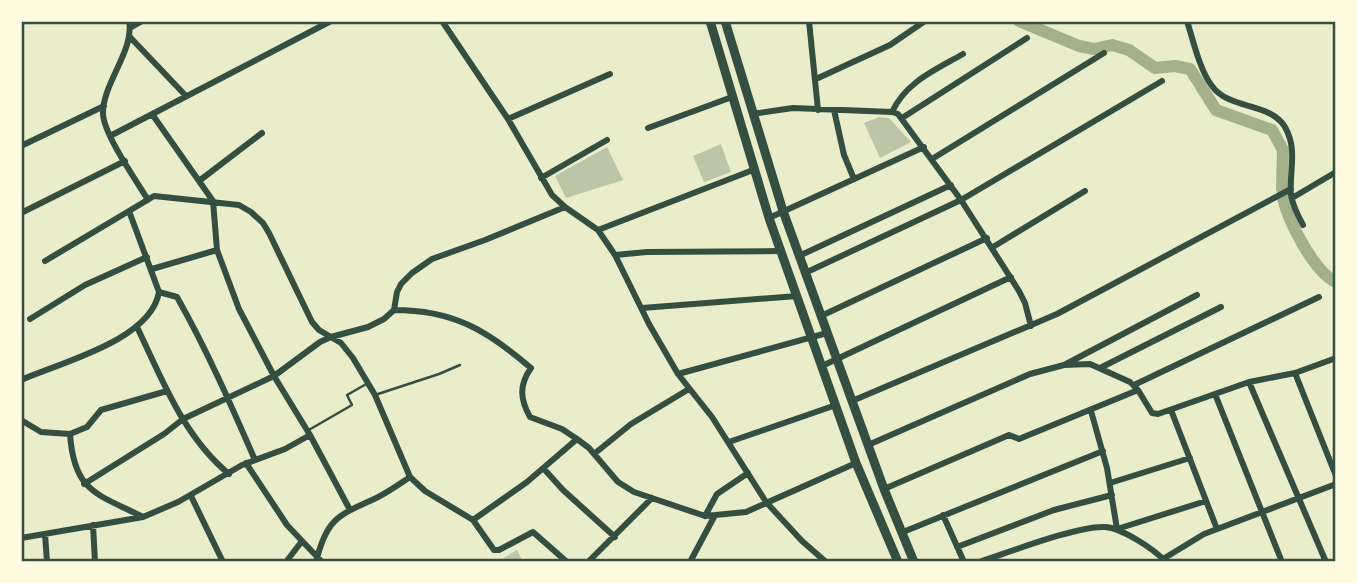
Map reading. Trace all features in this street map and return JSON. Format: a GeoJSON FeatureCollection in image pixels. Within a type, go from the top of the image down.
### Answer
{"type":"FeatureCollection","features":[{"type":"Feature","properties":{"kind":"main road"},"geometry":{"type":"LineString","coordinates":[[710,21],[769,218],[856,463],[898,562]]}},
{"type":"Feature","properties":{"kind":"main road"},"geometry":{"type":"LineString","coordinates":[[727,22],[752,114],[783,211],[867,445],[914,562]]}},
{"type":"Feature","properties":{"kind":"street"},"geometry":{"type":"LineString","coordinates":[[142,21],[129,24],[129,36],[104,106],[105,124],[110,136],[148,200]]}},
{"type":"Feature","properties":{"kind":"street"},"geometry":{"type":"LineString","coordinates":[[110,136],[331,21]]}},
{"type":"Feature","properties":{"kind":"street"},"geometry":{"type":"LineString","coordinates":[[442,21],[508,119],[552,195],[597,230],[615,255],[678,374],[712,417],[766,502],[802,541],[826,562]]}},
{"type":"Feature","properties":{"kind":"street"},"geometry":{"type":"LineString","coordinates":[[809,21],[818,110]]}},
{"type":"Feature","properties":{"kind":"street"},"geometry":{"type":"LineString","coordinates":[[816,79],[890,45],[925,21]]}},
{"type":"Feature","properties":{"kind":"street"},"geometry":{"type":"LineString","coordinates":[[1187,21],[1212,87],[1225,98],[1266,113],[1284,126],[1293,150],[1292,198],[1303,225]]}},
{"type":"Feature","properties":{"kind":"street"},"geometry":{"type":"LineString","coordinates":[[129,36],[186,96]]}},
{"type":"Feature","properties":{"kind":"street"},"geometry":{"type":"LineString","coordinates":[[902,118],[1027,38]]}},
{"type":"Feature","properties":{"kind":"street"},"geometry":{"type":"LineString","coordinates":[[932,159],[1104,53]]}},
{"type":"Feature","properties":{"kind":"street"},"geometry":{"type":"LineString","coordinates":[[892,112],[897,100],[912,83],[963,54]]}},
{"type":"Feature","properties":{"kind":"street"},"geometry":{"type":"LineString","coordinates":[[508,119],[610,74]]}},
{"type":"Feature","properties":{"kind":"street"},"geometry":{"type":"LineString","coordinates":[[806,273],[961,200],[1162,81]]}},
{"type":"Feature","properties":{"kind":"street"},"geometry":{"type":"LineString","coordinates":[[648,128],[732,97]]}},
{"type":"Feature","properties":{"kind":"street"},"geometry":{"type":"LineString","coordinates":[[21,146],[104,106]]}},
{"type":"Feature","properties":{"kind":"street"},"geometry":{"type":"LineString","coordinates":[[752,114],[793,108],[892,112],[902,118],[987,237],[1025,303],[1031,326]]}},
{"type":"Feature","properties":{"kind":"street"},"geometry":{"type":"LineString","coordinates":[[834,110],[854,179]]}},
{"type":"Feature","properties":{"kind":"street"},"geometry":{"type":"LineString","coordinates":[[152,114],[213,201],[217,250],[239,309],[349,508]]}},
{"type":"Feature","properties":{"kind":"street"},"geometry":{"type":"LineString","coordinates":[[199,181],[262,133]]}},
{"type":"Feature","properties":{"kind":"street"},"geometry":{"type":"LineString","coordinates":[[541,178],[607,140]]}},
{"type":"Feature","properties":{"kind":"street"},"geometry":{"type":"LineString","coordinates":[[769,218],[924,147]]}},
{"type":"Feature","properties":{"kind":"street"},"geometry":{"type":"LineString","coordinates":[[21,214],[125,161]]}},
{"type":"Feature","properties":{"kind":"street"},"geometry":{"type":"LineString","coordinates":[[597,230],[753,170]]}},
{"type":"Feature","properties":{"kind":"street"},"geometry":{"type":"LineString","coordinates":[[1292,198],[1336,172]]}},
{"type":"Feature","properties":{"kind":"street"},"geometry":{"type":"LineString","coordinates":[[799,256],[951,186]]}},
{"type":"Feature","properties":{"kind":"street"},"geometry":{"type":"LineString","coordinates":[[852,401],[1057,314],[1291,189]]}},
{"type":"Feature","properties":{"kind":"street"},"geometry":{"type":"LineString","coordinates":[[993,247],[1085,191]]}},
{"type":"Feature","properties":{"kind":"street"},"geometry":{"type":"LineString","coordinates":[[45,261],[155,196],[239,205],[263,223],[312,322],[346,348],[375,395],[410,477],[425,491],[473,520],[496,551],[533,532],[567,562]]}},
{"type":"Feature","properties":{"kind":"street"},"geometry":{"type":"LineString","coordinates":[[85,484],[155,441],[183,419],[274,376],[331,337],[368,327],[384,319],[394,310],[401,284],[432,259],[565,207]]}},
{"type":"Feature","properties":{"kind":"street"},"geometry":{"type":"LineString","coordinates":[[21,380],[114,341],[138,327],[157,304],[159,292],[129,211]]}},
{"type":"Feature","properties":{"kind":"street"},"geometry":{"type":"LineString","coordinates":[[821,316],[987,237]]}},
{"type":"Feature","properties":{"kind":"street"},"geometry":{"type":"LineString","coordinates":[[152,269],[217,250]]}},
{"type":"Feature","properties":{"kind":"street"},"geometry":{"type":"LineString","coordinates":[[615,255],[647,252],[782,251]]}},
{"type":"Feature","properties":{"kind":"street"},"geometry":{"type":"LineString","coordinates":[[30,319],[85,285],[147,257]]}},
{"type":"Feature","properties":{"kind":"street"},"geometry":{"type":"LineString","coordinates":[[822,366],[1011,277]]}},
{"type":"Feature","properties":{"kind":"street"},"geometry":{"type":"LineString","coordinates":[[159,292],[177,297],[213,364],[255,460]]}},
{"type":"Feature","properties":{"kind":"street"},"geometry":{"type":"LineString","coordinates":[[1064,365],[1197,295]]}},
{"type":"Feature","properties":{"kind":"street"},"geometry":{"type":"LineString","coordinates":[[642,308],[797,296]]}},
{"type":"Feature","properties":{"kind":"street"},"geometry":{"type":"LineString","coordinates":[[884,489],[1010,435],[1019,439],[1091,411],[1319,297]]}},
{"type":"Feature","properties":{"kind":"street"},"geometry":{"type":"LineString","coordinates":[[1101,368],[1221,307]]}},
{"type":"Feature","properties":{"kind":"street"},"geometry":{"type":"LineString","coordinates":[[394,310],[420,310],[441,314],[500,341],[531,368],[523,378],[521,395],[530,417],[562,429],[577,439],[618,482],[634,492],[705,516],[746,512],[856,463]]}},
{"type":"Feature","properties":{"kind":"street"},"geometry":{"type":"LineString","coordinates":[[138,327],[183,419],[207,454],[229,474]]}},
{"type":"Feature","properties":{"kind":"street"},"geometry":{"type":"LineString","coordinates":[[678,374],[827,333]]}},
{"type":"Feature","properties":{"kind":"street"},"geometry":{"type":"LineString","coordinates":[[867,445],[1030,374],[1064,365],[1090,364],[1101,368],[1136,388],[1152,413],[1158,414],[1249,382],[1295,373],[1336,358]]}},
{"type":"Feature","properties":{"kind":"street"},"geometry":{"type":"LineString","coordinates":[[1295,373],[1336,476]]}},
{"type":"Feature","properties":{"kind":"street"},"geometry":{"type":"LineString","coordinates":[[1249,382],[1326,562]]}},
{"type":"Feature","properties":{"kind":"street"},"geometry":{"type":"LineString","coordinates":[[594,454],[631,424],[689,389]]}},
{"type":"Feature","properties":{"kind":"street"},"geometry":{"type":"LineString","coordinates":[[21,420],[41,432],[70,434],[87,427],[101,410],[167,391]]}},
{"type":"Feature","properties":{"kind":"street"},"geometry":{"type":"LineString","coordinates":[[1215,394],[1282,562]]}},
{"type":"Feature","properties":{"kind":"street"},"geometry":{"type":"LineString","coordinates":[[729,442],[836,405]]}},
{"type":"Feature","properties":{"kind":"street"},"geometry":{"type":"LineString","coordinates":[[1171,410],[1217,529]]}},
{"type":"Feature","properties":{"kind":"street"},"geometry":{"type":"LineString","coordinates":[[1091,411],[1110,483],[1117,530]]}},
{"type":"Feature","properties":{"kind":"street"},"geometry":{"type":"LineString","coordinates":[[21,538],[143,517],[191,496],[246,463],[285,449],[308,433]]}},
{"type":"Feature","properties":{"kind":"street"},"geometry":{"type":"LineString","coordinates":[[70,434],[73,459],[85,484],[93,493],[143,517]]}},
{"type":"Feature","properties":{"kind":"street"},"geometry":{"type":"LineString","coordinates":[[473,520],[544,469],[577,439]]}},
{"type":"Feature","properties":{"kind":"street"},"geometry":{"type":"LineString","coordinates":[[903,532],[1103,451]]}},
{"type":"Feature","properties":{"kind":"street"},"geometry":{"type":"LineString","coordinates":[[1110,483],[1189,458]]}},
{"type":"Feature","properties":{"kind":"street"},"geometry":{"type":"LineString","coordinates":[[246,463],[278,513],[319,560]]}},
{"type":"Feature","properties":{"kind":"street"},"geometry":{"type":"LineString","coordinates":[[544,469],[615,537]]}},
{"type":"Feature","properties":{"kind":"street"},"geometry":{"type":"LineString","coordinates":[[705,516],[717,494],[748,474]]}},
{"type":"Feature","properties":{"kind":"street"},"geometry":{"type":"LineString","coordinates":[[319,560],[331,525],[349,508],[378,497],[410,477]]}},
{"type":"Feature","properties":{"kind":"street"},"geometry":{"type":"LineString","coordinates":[[979,562],[1096,527],[1117,530],[1164,560],[1185,544],[1217,529],[1335,486]]}},
{"type":"Feature","properties":{"kind":"street"},"geometry":{"type":"LineString","coordinates":[[957,547],[1054,510],[1112,495]]}},
{"type":"Feature","properties":{"kind":"street"},"geometry":{"type":"LineString","coordinates":[[191,496],[223,562]]}},
{"type":"Feature","properties":{"kind":"street"},"geometry":{"type":"LineString","coordinates":[[589,562],[652,498]]}},
{"type":"Feature","properties":{"kind":"street"},"geometry":{"type":"LineString","coordinates":[[1117,530],[1125,525],[1206,501]]}},
{"type":"Feature","properties":{"kind":"street"},"geometry":{"type":"LineString","coordinates":[[943,515],[964,562]]}},
{"type":"Feature","properties":{"kind":"street"},"geometry":{"type":"LineString","coordinates":[[690,562],[714,517]]}},
{"type":"Feature","properties":{"kind":"street"},"geometry":{"type":"LineString","coordinates":[[93,525],[95,562]]}},
{"type":"Feature","properties":{"kind":"street"},"geometry":{"type":"LineString","coordinates":[[45,534],[47,562]]}},
{"type":"Feature","properties":{"kind":"street"},"geometry":{"type":"LineString","coordinates":[[286,562],[303,541]]}},
{"type":"Feature","properties":{"kind":"lane"},"geometry":{"type":"LineString","coordinates":[[375,395],[460,365]]}},
{"type":"Feature","properties":{"kind":"lane"},"geometry":{"type":"LineString","coordinates":[[308,433],[352,404],[347,395],[368,383]]}},
{"type":"Feature","properties":{"kind":"building"},"geometry":{"type":"Polygon","coordinates":[[[879,117],[889,118],[911,142],[880,158],[864,123],[879,117]]]}},
{"type":"Feature","properties":{"kind":"building"},"geometry":{"type":"Polygon","coordinates":[[[721,144],[731,172],[704,182],[693,156],[721,144]]]}},
{"type":"Feature","properties":{"kind":"building"},"geometry":{"type":"Polygon","coordinates":[[[607,147],[623,180],[566,198],[555,176],[607,147]]]}},
{"type":"Feature","properties":{"kind":"building"},"geometry":{"type":"Polygon","coordinates":[[[517,550],[523,562],[497,562],[517,550]]]}},
{"type":"Feature","properties":{"kind":"waterway"},"geometry":{"type":"LineString","coordinates":[[1019,21],[1079,46],[1094,49],[1112,45],[1129,50],[1155,68],[1175,66],[1190,69],[1216,110],[1272,130],[1283,150],[1282,189]]}},
{"type":"Feature","properties":{"kind":"waterway"},"geometry":{"type":"LineString","coordinates":[[1283,198],[1303,245],[1319,268],[1336,282]]}}]}
